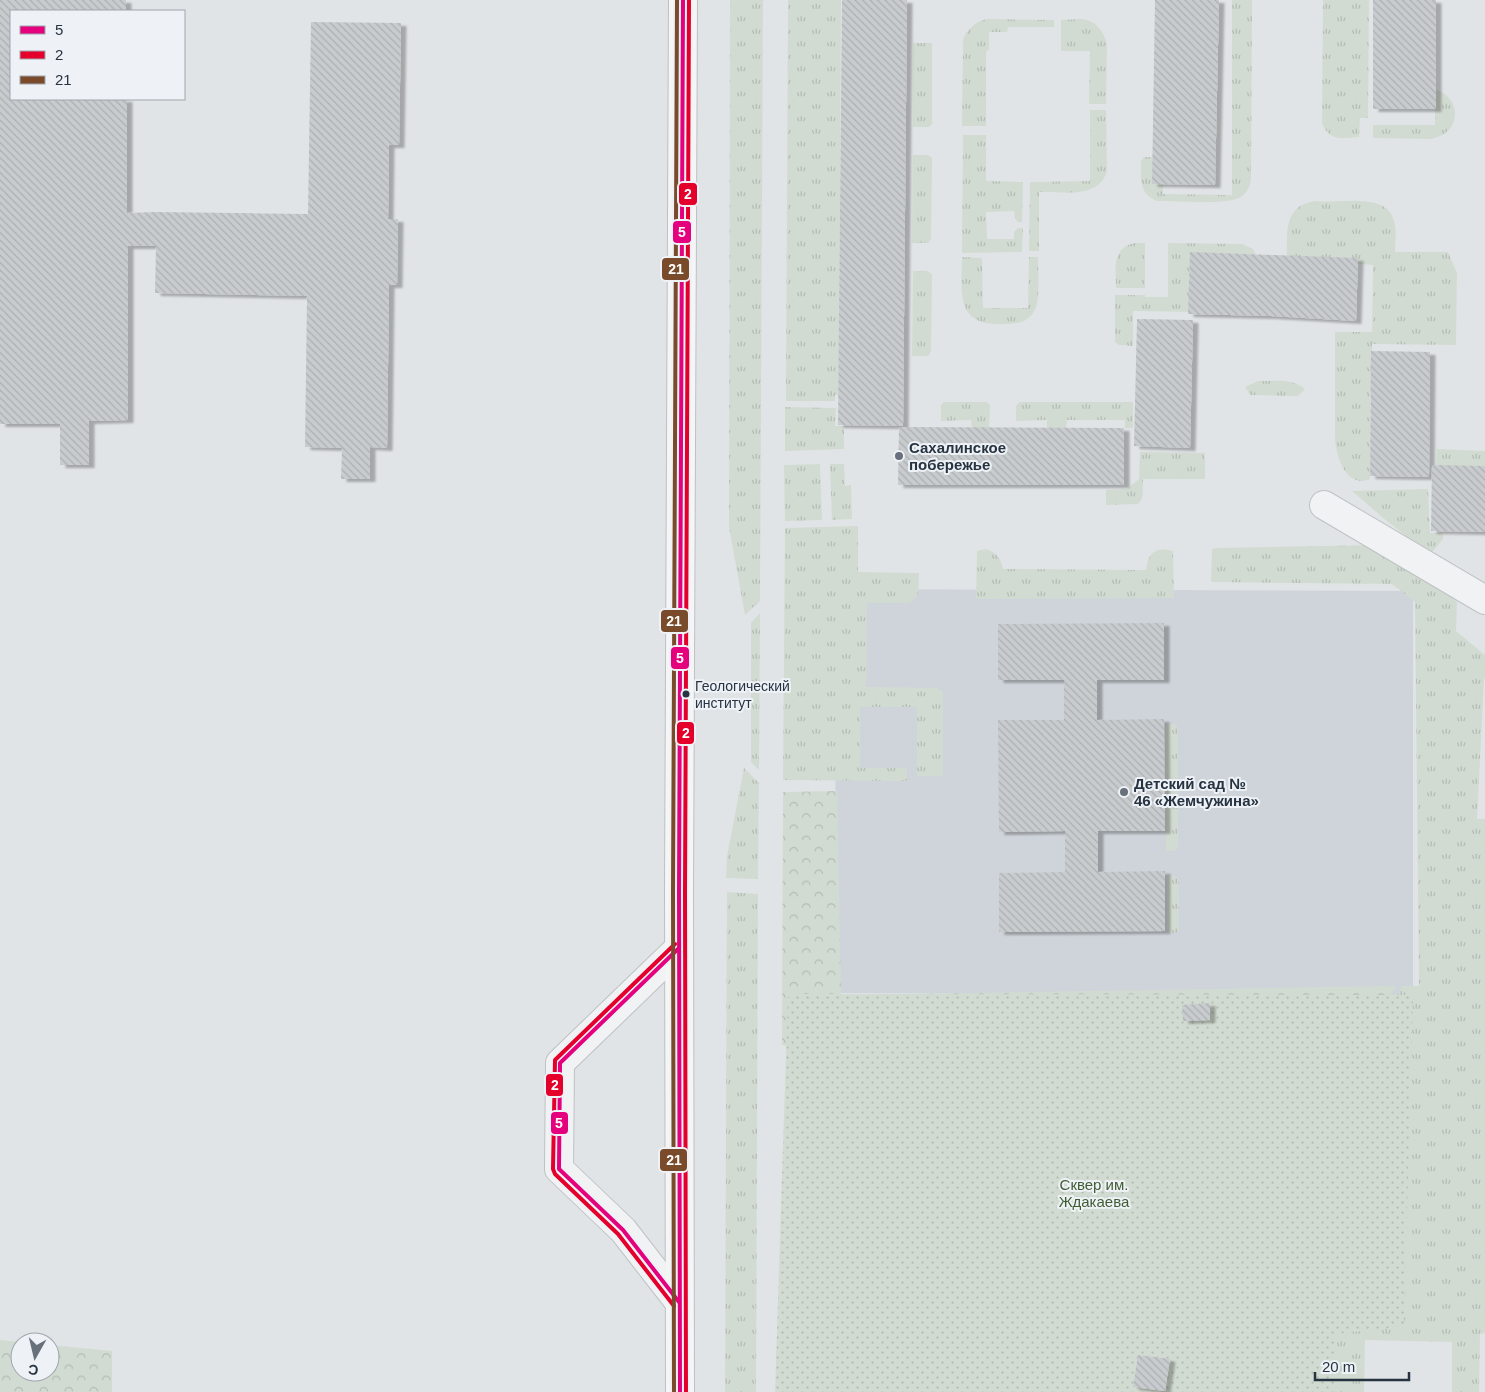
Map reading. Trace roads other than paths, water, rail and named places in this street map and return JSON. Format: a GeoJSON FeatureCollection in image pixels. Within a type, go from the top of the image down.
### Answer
{"type":"FeatureCollection","features":[{"type":"Feature","properties":{"kind":"main road"},"geometry":{"type":"LineString","coordinates":[[680,1392],[679,948],[683,0]]}},
{"type":"Feature","properties":{"kind":"street"},"geometry":{"type":"LineString","coordinates":[[1324,505],[1485,600]]}},
{"type":"Feature","properties":{"kind":"street"},"geometry":{"type":"LineString","coordinates":[[679,948],[560,1063],[559,1169],[623,1230],[679,1302]]}},
{"type":"Feature","properties":{"kind":"place","name":"Сахалинское побережье"},"geometry":{"type":"Point","coordinates":[899,456]}},
{"type":"Feature","properties":{"kind":"place","name":"Геологический институт"},"geometry":{"type":"Point","coordinates":[686,694]}},
{"type":"Feature","properties":{"kind":"place","name":"Детский сад № 46 «Жемчужина»"},"geometry":{"type":"Point","coordinates":[1124,792]}},
{"type":"Feature","properties":{"kind":"park label","name":"Сквер им. Ждакаева"},"geometry":{"type":"Point","coordinates":[1094,1192]}}]}
